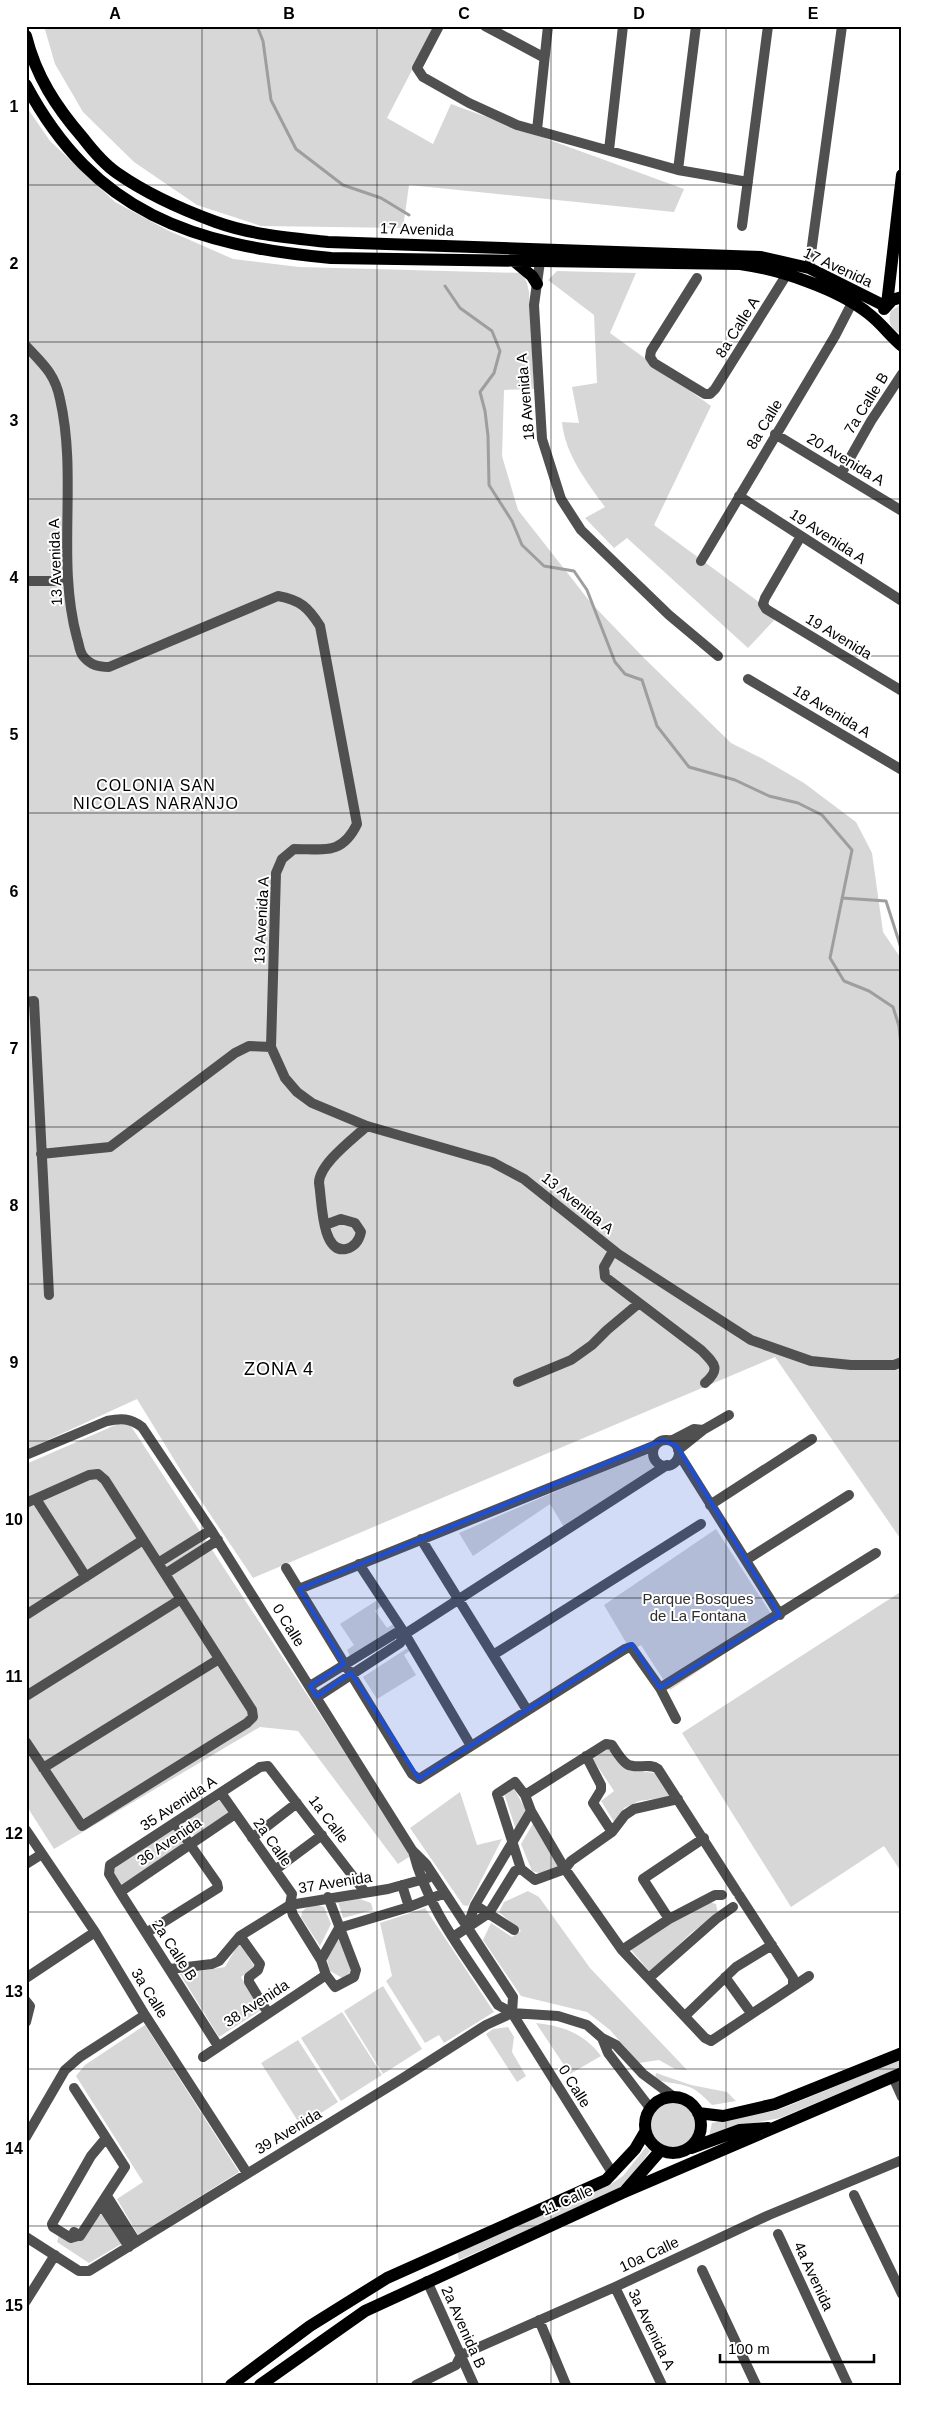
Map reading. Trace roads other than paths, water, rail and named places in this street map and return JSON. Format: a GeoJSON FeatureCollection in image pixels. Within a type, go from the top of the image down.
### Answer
{"type":"FeatureCollection","features":[{"type":"Feature","properties":{"kind":"main road","name":"17 Avenida"},"geometry":{"type":"LineString","coordinates":[[26,36],[30,64],[40,77],[59,110],[97,155],[116,172],[161,198],[217,222],[262,233],[328,242],[740,264],[762,267],[787,274],[852,303],[868,313],[899,342]]}},
{"type":"Feature","properties":{"kind":"main road","name":"17 Avenida"},"geometry":{"type":"LineString","coordinates":[[26,84],[57,136],[76,158],[130,204],[186,230],[239,246],[331,258],[514,261],[541,254],[739,254],[779,259],[809,268],[886,305]]}},
{"type":"Feature","properties":{"kind":"main road"},"geometry":{"type":"LineString","coordinates":[[883,328],[882,313],[886,305],[902,175]]}},
{"type":"Feature","properties":{"kind":"main road"},"geometry":{"type":"LineString","coordinates":[[514,261],[532,276],[536,284]]}},
{"type":"Feature","properties":{"kind":"main road"},"geometry":{"type":"LineString","coordinates":[[886,305],[902,297]]}},
{"type":"Feature","properties":{"kind":"main road"},"geometry":{"type":"LineString","coordinates":[[698,2112],[723,2116],[775,2104],[902,2054]]}},
{"type":"Feature","properties":{"kind":"main road","name":"11 Calle"},"geometry":{"type":"LineString","coordinates":[[260,2385],[365,2312],[427,2281],[622,2193],[897,2075]]}},
{"type":"Feature","properties":{"kind":"main road"},"geometry":{"type":"LineString","coordinates":[[691,2148],[701,2131],[698,2112],[688,2101],[674,2096],[660,2099],[650,2108],[646,2115],[645,2132],[653,2146],[660,2151],[676,2154],[740,2130],[780,2126]]}},
{"type":"Feature","properties":{"kind":"main road","name":"11 Calle"},"geometry":{"type":"LineString","coordinates":[[231,2385],[310,2326],[387,2278],[606,2180],[635,2149],[645,2132]]}},
{"type":"Feature","properties":{"kind":"main road"},"geometry":{"type":"LineString","coordinates":[[622,2193],[660,2151]]}},
{"type":"Feature","properties":{"kind":"street"},"geometry":{"type":"LineString","coordinates":[[439,26],[418,68],[420,74],[468,103],[517,124],[678,170],[748,182]]}},
{"type":"Feature","properties":{"kind":"street"},"geometry":{"type":"LineString","coordinates":[[485,26],[543,57]]}},
{"type":"Feature","properties":{"kind":"street"},"geometry":{"type":"LineString","coordinates":[[537,130],[543,57],[548,26]]}},
{"type":"Feature","properties":{"kind":"street"},"geometry":{"type":"LineString","coordinates":[[608,150],[623,26]]}},
{"type":"Feature","properties":{"kind":"street"},"geometry":{"type":"LineString","coordinates":[[678,170],[696,26]]}},
{"type":"Feature","properties":{"kind":"street"},"geometry":{"type":"LineString","coordinates":[[742,226],[768,26]]}},
{"type":"Feature","properties":{"kind":"street"},"geometry":{"type":"LineString","coordinates":[[809,268],[842,26]]}},
{"type":"Feature","properties":{"kind":"street"},"geometry":{"type":"LineString","coordinates":[[26,84],[40,77]]}},
{"type":"Feature","properties":{"kind":"street","name":"18 Avenida A"},"geometry":{"type":"LineString","coordinates":[[541,254],[534,305],[542,439],[561,499],[581,530],[669,615],[718,656]]}},
{"type":"Feature","properties":{"kind":"street","name":"8a Calle A"},"geometry":{"type":"LineString","coordinates":[[697,278],[651,351],[650,357],[654,363],[705,394],[710,394],[715,389],[787,274]]}},
{"type":"Feature","properties":{"kind":"street","name":"8a Calle"},"geometry":{"type":"LineString","coordinates":[[701,561],[837,332],[852,303]]}},
{"type":"Feature","properties":{"kind":"street","name":"13 Avenida A"},"geometry":{"type":"LineString","coordinates":[[26,346],[54,377],[61,400],[68,461],[68,581],[73,622],[82,655],[95,666],[109,667],[278,596],[296,599],[311,612],[320,626],[357,824],[350,840],[332,848],[294,849],[282,859],[276,873],[271,1047],[285,1078],[297,1092],[312,1103],[366,1126],[492,1162],[524,1179],[614,1251],[751,1340],[811,1361],[851,1365],[894,1365],[902,1362]]}},
{"type":"Feature","properties":{"kind":"street","name":"7a Calle B"},"geometry":{"type":"LineString","coordinates":[[842,474],[871,421],[902,374]]}},
{"type":"Feature","properties":{"kind":"street","name":"20 Avenida A"},"geometry":{"type":"LineString","coordinates":[[775,434],[901,509]]}},
{"type":"Feature","properties":{"kind":"street","name":"19 Avenida A"},"geometry":{"type":"LineString","coordinates":[[739,496],[902,601]]}},
{"type":"Feature","properties":{"kind":"street","name":"19 Avenida"},"geometry":{"type":"LineString","coordinates":[[801,536],[763,604],[766,609],[902,691]]}},
{"type":"Feature","properties":{"kind":"street"},"geometry":{"type":"LineString","coordinates":[[26,581],[68,581]]}},
{"type":"Feature","properties":{"kind":"street","name":"18 Avenida A"},"geometry":{"type":"LineString","coordinates":[[748,678],[902,770]]}},
{"type":"Feature","properties":{"kind":"street"},"geometry":{"type":"LineString","coordinates":[[26,1002],[34,1001],[40,1154],[49,1295]]}},
{"type":"Feature","properties":{"kind":"street"},"geometry":{"type":"LineString","coordinates":[[40,1154],[110,1147],[235,1054],[249,1046],[271,1047]]}},
{"type":"Feature","properties":{"kind":"street"},"geometry":{"type":"LineString","coordinates":[[325,1225],[319,1183],[320,1172],[366,1126]]}},
{"type":"Feature","properties":{"kind":"street"},"geometry":{"type":"LineString","coordinates":[[614,1251],[604,1267],[605,1277],[638,1304],[701,1350],[712,1361],[715,1368],[714,1375],[705,1383]]}},
{"type":"Feature","properties":{"kind":"street"},"geometry":{"type":"LineString","coordinates":[[518,1382],[571,1360],[592,1345],[638,1304]]}},
{"type":"Feature","properties":{"kind":"street"},"geometry":{"type":"LineString","coordinates":[[317,1696],[400,1643],[405,1634],[667,1465],[675,1462],[678,1452],[704,1430],[729,1415]]}},
{"type":"Feature","properties":{"kind":"street","name":"0 Calle"},"geometry":{"type":"LineString","coordinates":[[26,1455],[107,1420],[119,1418],[133,1421],[148,1436],[218,1540],[412,1850],[430,1899],[453,1937],[498,2005],[512,2013],[613,2174]]}},
{"type":"Feature","properties":{"kind":"street"},"geometry":{"type":"LineString","coordinates":[[299,1588],[656,1445],[662,1440],[671,1441],[694,1429],[704,1430]]}},
{"type":"Feature","properties":{"kind":"street"},"geometry":{"type":"LineString","coordinates":[[710,1505],[812,1439]]}},
{"type":"Feature","properties":{"kind":"street"},"geometry":{"type":"LineString","coordinates":[[671,1441],[780,1615]]}},
{"type":"Feature","properties":{"kind":"street"},"geometry":{"type":"LineString","coordinates":[[656,1445],[653,1453],[656,1460],[667,1465]]}},
{"type":"Feature","properties":{"kind":"street"},"geometry":{"type":"LineString","coordinates":[[26,1742],[77,1822],[82,1826],[247,1724],[253,1718],[252,1710],[105,1480],[98,1474],[89,1475],[31,1501],[86,1577]]}},
{"type":"Feature","properties":{"kind":"street"},"geometry":{"type":"LineString","coordinates":[[746,1560],[849,1495]]}},
{"type":"Feature","properties":{"kind":"street"},"geometry":{"type":"LineString","coordinates":[[493,1655],[701,1524]]}},
{"type":"Feature","properties":{"kind":"street"},"geometry":{"type":"LineString","coordinates":[[158,1563],[211,1530]]}},
{"type":"Feature","properties":{"kind":"street"},"geometry":{"type":"LineString","coordinates":[[421,1539],[527,1710]]}},
{"type":"Feature","properties":{"kind":"street"},"geometry":{"type":"LineString","coordinates":[[26,1615],[143,1540]]}},
{"type":"Feature","properties":{"kind":"street"},"geometry":{"type":"LineString","coordinates":[[165,1574],[218,1540]]}},
{"type":"Feature","properties":{"kind":"street"},"geometry":{"type":"LineString","coordinates":[[179,1550],[185,1561]]}},
{"type":"Feature","properties":{"kind":"street"},"geometry":{"type":"LineString","coordinates":[[660,1688],[780,1615],[876,1553]]}},
{"type":"Feature","properties":{"kind":"street"},"geometry":{"type":"LineString","coordinates":[[359,1564],[405,1634],[471,1746]]}},
{"type":"Feature","properties":{"kind":"street"},"geometry":{"type":"LineString","coordinates":[[286,1568],[412,1774],[419,1779],[631,1647],[660,1688],[676,1719]]}},
{"type":"Feature","properties":{"kind":"street"},"geometry":{"type":"LineString","coordinates":[[26,1696],[181,1600]]}},
{"type":"Feature","properties":{"kind":"street"},"geometry":{"type":"LineString","coordinates":[[310,1686],[396,1633],[405,1634]]}},
{"type":"Feature","properties":{"kind":"street"},"geometry":{"type":"LineString","coordinates":[[43,1768],[219,1659]]}},
{"type":"Feature","properties":{"kind":"street"},"geometry":{"type":"LineString","coordinates":[[525,1795],[606,1744],[612,1744],[625,1763],[631,1766],[654,1766],[658,1769],[728,1874],[738,1893],[793,1978],[793,1984]]}},
{"type":"Feature","properties":{"kind":"street"},"geometry":{"type":"LineString","coordinates":[[586,1756],[601,1786],[601,1790],[594,1803],[612,1832]]}},
{"type":"Feature","properties":{"kind":"street","name":"35 Avenida A"},"geometry":{"type":"LineString","coordinates":[[108,1870],[110,1865],[260,1767],[268,1766]]}},
{"type":"Feature","properties":{"kind":"street","name":"1a Calle"},"geometry":{"type":"LineString","coordinates":[[268,1766],[298,1802],[365,1892]]}},
{"type":"Feature","properties":{"kind":"street"},"geometry":{"type":"LineString","coordinates":[[678,1799],[634,1809],[625,1815],[612,1832],[571,1861],[564,1869],[535,1880],[521,1869],[497,1794],[515,1782],[525,1795],[531,1812],[564,1869],[622,1950],[705,2038],[710,2041],[789,1990],[793,1984],[809,1976]]}},
{"type":"Feature","properties":{"kind":"street","name":"2a Calle"},"geometry":{"type":"LineString","coordinates":[[221,1794],[292,1894],[290,1905],[293,1915],[321,1960],[326,1975],[335,1987],[356,1974],[339,1928]]}},
{"type":"Feature","properties":{"kind":"street"},"geometry":{"type":"LineString","coordinates":[[252,1838],[298,1802]]}},
{"type":"Feature","properties":{"kind":"street"},"geometry":{"type":"LineString","coordinates":[[467,1928],[475,1904],[531,1812]]}},
{"type":"Feature","properties":{"kind":"street","name":"36 Avenida"},"geometry":{"type":"LineString","coordinates":[[120,1892],[192,1845],[235,1814]]}},
{"type":"Feature","properties":{"kind":"street"},"geometry":{"type":"LineString","coordinates":[[146,1933],[218,1888],[192,1845],[175,1823]]}},
{"type":"Feature","properties":{"kind":"street","name":"3a Calle"},"geometry":{"type":"LineString","coordinates":[[26,1830],[96,1932],[145,2015],[247,2173]]}},
{"type":"Feature","properties":{"kind":"street"},"geometry":{"type":"LineString","coordinates":[[275,1870],[322,1835]]}},
{"type":"Feature","properties":{"kind":"street"},"geometry":{"type":"LineString","coordinates":[[669,1919],[643,1879],[704,1838]]}},
{"type":"Feature","properties":{"kind":"street","name":"0 Calle"},"geometry":{"type":"LineString","coordinates":[[412,1850],[426,1864],[513,1997],[512,2013]]}},
{"type":"Feature","properties":{"kind":"street"},"geometry":{"type":"LineString","coordinates":[[26,1864],[42,1854]]}},
{"type":"Feature","properties":{"kind":"street"},"geometry":{"type":"LineString","coordinates":[[453,1937],[489,1913],[515,1871],[521,1869]]}},
{"type":"Feature","properties":{"kind":"street","name":"2a Calle B"},"geometry":{"type":"LineString","coordinates":[[108,1870],[218,2046]]}},
{"type":"Feature","properties":{"kind":"street"},"geometry":{"type":"LineString","coordinates":[[728,1874],[723,1903],[751,1913]]}},
{"type":"Feature","properties":{"kind":"street","name":"37 Avenida"},"geometry":{"type":"LineString","coordinates":[[170,1969],[212,1964],[219,1961],[240,1936],[290,1905],[402,1885],[434,1877]]}},
{"type":"Feature","properties":{"kind":"street"},"geometry":{"type":"LineString","coordinates":[[487,1884],[502,1892]]}},
{"type":"Feature","properties":{"kind":"street"},"geometry":{"type":"LineString","coordinates":[[402,1885],[409,1907]]}},
{"type":"Feature","properties":{"kind":"street"},"geometry":{"type":"LineString","coordinates":[[622,1950],[669,1919],[715,1895],[732,1889],[738,1893],[739,1900],[734,1906],[716,1919],[649,1978]]}},
{"type":"Feature","properties":{"kind":"street"},"geometry":{"type":"LineString","coordinates":[[321,1960],[339,1928],[409,1907],[444,1893]]}},
{"type":"Feature","properties":{"kind":"street"},"geometry":{"type":"LineString","coordinates":[[328,1897],[339,1928]]}},
{"type":"Feature","properties":{"kind":"street"},"geometry":{"type":"LineString","coordinates":[[475,1904],[514,1930]]}},
{"type":"Feature","properties":{"kind":"street"},"geometry":{"type":"LineString","coordinates":[[26,1978],[96,1932]]}},
{"type":"Feature","properties":{"kind":"street"},"geometry":{"type":"LineString","coordinates":[[240,1936],[260,1964],[258,1970],[249,1977],[249,1982],[268,2013]]}},
{"type":"Feature","properties":{"kind":"street"},"geometry":{"type":"LineString","coordinates":[[685,2016],[736,1967],[772,1945]]}},
{"type":"Feature","properties":{"kind":"street","name":"38 Avenida"},"geometry":{"type":"LineString","coordinates":[[203,2057],[326,1975]]}},
{"type":"Feature","properties":{"kind":"street"},"geometry":{"type":"LineString","coordinates":[[725,1977],[751,2014]]}},
{"type":"Feature","properties":{"kind":"street"},"geometry":{"type":"LineString","coordinates":[[26,2001],[30,2006],[26,2022]]}},
{"type":"Feature","properties":{"kind":"street"},"geometry":{"type":"LineString","coordinates":[[512,2013],[558,2016],[587,2026],[602,2038],[616,2045],[643,2074],[674,2096]]}},
{"type":"Feature","properties":{"kind":"street","name":"39 Avenida"},"geometry":{"type":"LineString","coordinates":[[55,2255],[79,2271],[89,2271],[486,2025],[512,2013]]}},
{"type":"Feature","properties":{"kind":"street"},"geometry":{"type":"LineString","coordinates":[[26,2137],[65,2070],[80,2057],[145,2015]]}},
{"type":"Feature","properties":{"kind":"street"},"geometry":{"type":"LineString","coordinates":[[602,2038],[608,2053],[650,2108]]}},
{"type":"Feature","properties":{"kind":"street"},"geometry":{"type":"LineString","coordinates":[[897,2075],[902,2097]]}},
{"type":"Feature","properties":{"kind":"street"},"geometry":{"type":"LineString","coordinates":[[74,2088],[126,2167],[104,2200],[71,2238],[53,2227],[52,2224],[91,2156],[106,2138]]}},
{"type":"Feature","properties":{"kind":"street","name":"10a Calle"},"geometry":{"type":"LineString","coordinates":[[416,2385],[456,2365],[461,2355],[616,2287],[769,2215],[902,2160]]}},
{"type":"Feature","properties":{"kind":"street"},"geometry":{"type":"LineString","coordinates":[[854,2195],[902,2294]]}},
{"type":"Feature","properties":{"kind":"street"},"geometry":{"type":"LineString","coordinates":[[104,2200],[132,2244]]}},
{"type":"Feature","properties":{"kind":"street","name":"4a Avenida"},"geometry":{"type":"LineString","coordinates":[[778,2234],[848,2385]]}},
{"type":"Feature","properties":{"kind":"street"},"geometry":{"type":"LineString","coordinates":[[26,2237],[55,2255],[26,2301]]}},
{"type":"Feature","properties":{"kind":"street"},"geometry":{"type":"LineString","coordinates":[[702,2270],[756,2385]]}},
{"type":"Feature","properties":{"kind":"street","name":"2a Avenida B"},"geometry":{"type":"LineString","coordinates":[[427,2281],[474,2385]]}},
{"type":"Feature","properties":{"kind":"street","name":"3a Avenida A"},"geometry":{"type":"LineString","coordinates":[[616,2287],[662,2385]]}},
{"type":"Feature","properties":{"kind":"street"},"geometry":{"type":"LineString","coordinates":[[539,2320],[566,2385]]}},
{"type":"Feature","properties":{"kind":"waterway"},"geometry":{"type":"LineString","coordinates":[[257,26],[263,41],[271,100],[296,149],[343,185],[381,198],[409,215]]}},
{"type":"Feature","properties":{"kind":"waterway"},"geometry":{"type":"LineString","coordinates":[[445,286],[460,308],[492,331],[500,351],[494,373],[480,392],[485,411],[488,436],[489,485],[512,521],[522,545],[544,566],[574,571],[587,590],[615,662],[625,674],[642,680],[657,726],[689,767],[735,780],[769,796],[798,803],[822,815],[852,850],[830,958],[844,981],[869,991],[893,1007],[899,1026],[902,1056]]}},
{"type":"Feature","properties":{"kind":"waterway"},"geometry":{"type":"LineString","coordinates":[[842,898],[886,901],[902,951]]}},
{"type":"Feature","properties":{"kind":"district","name":"COLONIA SAN NICOLAS NARANJO"},"geometry":{"type":"Point","coordinates":[156,794]}},
{"type":"Feature","properties":{"kind":"district","name":"ZONA 4"},"geometry":{"type":"Point","coordinates":[279,1369]}},
{"type":"Feature","properties":{"kind":"park label","name":"Parque Bosques de La Fontana"},"geometry":{"type":"Point","coordinates":[698,1606]}}]}
